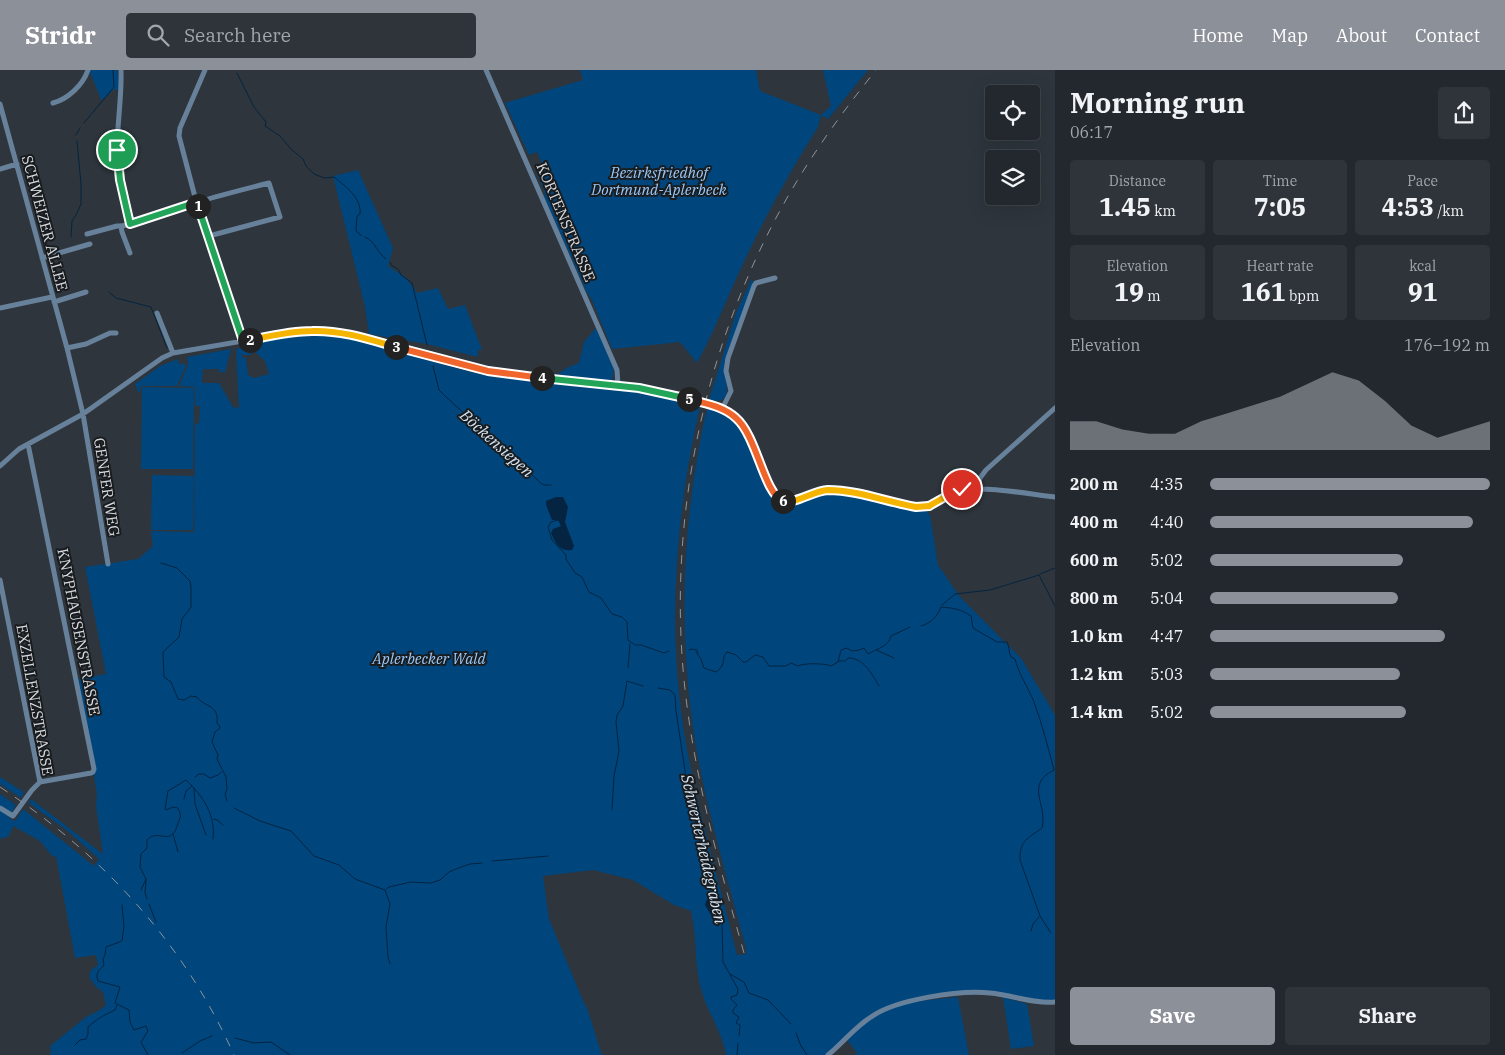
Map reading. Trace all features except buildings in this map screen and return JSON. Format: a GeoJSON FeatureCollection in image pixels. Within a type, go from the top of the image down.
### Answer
{"type":"FeatureCollection","features":[{"type":"Feature","properties":{"kind":"street"},"geometry":{"type":"LineString","coordinates":[[53,103],[68,97],[88,70]]}},
{"type":"Feature","properties":{"kind":"street"},"geometry":{"type":"LineString","coordinates":[[120,70],[118,168],[130,224]]}},
{"type":"Feature","properties":{"kind":"street"},"geometry":{"type":"LineString","coordinates":[[205,70],[180,128],[179,136],[197,202],[243,341]]}},
{"type":"Feature","properties":{"kind":"street","name":"KORTENSTRASSE"},"geometry":{"type":"LineString","coordinates":[[486,70],[617,370],[618,385]]}},
{"type":"Feature","properties":{"kind":"street","name":"SCHWEIZER ALLEE"},"geometry":{"type":"LineString","coordinates":[[0,104],[67,348],[83,414]]}},
{"type":"Feature","properties":{"kind":"street"},"geometry":{"type":"LineString","coordinates":[[0,169],[17,164]]}},
{"type":"Feature","properties":{"kind":"street"},"geometry":{"type":"LineString","coordinates":[[87,234],[130,224],[197,202],[269,183],[280,217],[209,236]]}},
{"type":"Feature","properties":{"kind":"street"},"geometry":{"type":"LineString","coordinates":[[121,226],[130,253]]}},
{"type":"Feature","properties":{"kind":"street"},"geometry":{"type":"LineString","coordinates":[[42,258],[90,244]]}},
{"type":"Feature","properties":{"kind":"street"},"geometry":{"type":"LineString","coordinates":[[722,409],[731,391],[726,371],[728,358],[754,286],[756,283],[776,278]]}},
{"type":"Feature","properties":{"kind":"street"},"geometry":{"type":"LineString","coordinates":[[0,308],[86,292]]}},
{"type":"Feature","properties":{"kind":"street"},"geometry":{"type":"LineString","coordinates":[[157,312],[173,353]]}},
{"type":"Feature","properties":{"kind":"street"},"geometry":{"type":"LineString","coordinates":[[0,466],[19,449],[83,414],[153,364],[173,353],[310,330],[338,332],[488,371],[654,390],[709,404],[722,409],[736,418],[747,430],[774,494],[781,501],[791,502],[813,493],[836,490],[919,508],[930,506],[958,490],[1055,497]]}},
{"type":"Feature","properties":{"kind":"street"},"geometry":{"type":"LineString","coordinates":[[67,348],[86,344],[110,333],[116,333]]}},
{"type":"Feature","properties":{"kind":"street"},"geometry":{"type":"LineString","coordinates":[[977,490],[980,478],[986,470],[1055,408]]}},
{"type":"Feature","properties":{"kind":"street","name":"GENFER WEG"},"geometry":{"type":"LineString","coordinates":[[83,414],[108,564]]}},
{"type":"Feature","properties":{"kind":"street","name":"KNYPHAUSENSTRASSE"},"geometry":{"type":"LineString","coordinates":[[28,444],[94,770],[91,773],[40,782]]}},
{"type":"Feature","properties":{"kind":"street","name":"EXZELLENZSTRASSE"},"geometry":{"type":"LineString","coordinates":[[0,580],[40,782],[13,816],[0,808]]}},
{"type":"Feature","properties":{"kind":"street"},"geometry":{"type":"LineString","coordinates":[[828,1055],[871,1016],[889,1007],[908,1002],[978,992],[996,993],[1041,1003],[1055,1002]]}},
{"type":"Feature","properties":{"kind":"green space"},"geometry":{"type":"Polygon","coordinates":[[[89,70],[117,70],[120,91],[114,89],[102,101],[89,70]]]}},
{"type":"Feature","properties":{"kind":"green space","name":"Bezirksfriedhof Dortmund-Aplerbeck"},"geometry":{"type":"Polygon","coordinates":[[[580,70],[756,70],[760,91],[821,115],[818,127],[764,221],[697,363],[680,342],[612,349],[592,300],[586,291],[545,199],[544,190],[537,174],[545,170],[537,152],[529,155],[505,103],[583,80],[580,70]]]}},
{"type":"Feature","properties":{"kind":"green space"},"geometry":{"type":"Polygon","coordinates":[[[823,70],[868,70],[828,119],[821,115],[831,106],[823,70]]]}},
{"type":"Feature","properties":{"kind":"green space"},"geometry":{"type":"Polygon","coordinates":[[[358,170],[393,248],[388,266],[406,278],[417,293],[438,288],[448,309],[465,305],[482,350],[478,350],[478,357],[427,344],[369,334],[365,307],[333,176],[358,170]]]}},
{"type":"Feature","properties":{"kind":"green space"},"geometry":{"type":"Polygon","coordinates":[[[751,280],[754,281],[724,364],[727,384],[726,395],[718,401],[709,400],[736,313],[751,280]]]}},
{"type":"Feature","properties":{"kind":"green space","name":"Aplerbecker Wald"},"geometry":{"type":"Polygon","coordinates":[[[597,327],[614,369],[611,388],[653,394],[700,406],[681,513],[676,585],[676,657],[683,726],[689,759],[737,955],[746,954],[746,949],[703,783],[693,728],[685,647],[685,567],[688,527],[699,448],[707,408],[731,419],[746,436],[768,492],[773,500],[779,504],[790,506],[819,493],[835,492],[926,511],[930,515],[938,565],[960,597],[1021,658],[1055,715],[1055,1001],[1041,1002],[996,992],[921,998],[879,1011],[827,1055],[726,1055],[701,989],[691,911],[674,905],[633,880],[593,870],[543,876],[549,919],[587,1008],[602,1055],[51,1055],[50,1046],[86,1017],[106,1005],[103,992],[96,987],[89,977],[91,970],[98,965],[96,955],[75,958],[56,856],[53,857],[40,841],[13,826],[9,836],[0,839],[0,794],[16,805],[9,818],[15,821],[23,809],[94,866],[99,859],[69,832],[29,803],[31,799],[103,854],[96,806],[95,771],[78,679],[106,674],[85,567],[138,559],[153,546],[151,531],[194,532],[195,424],[199,423],[200,406],[195,406],[195,387],[179,386],[188,365],[187,357],[231,349],[225,372],[219,372],[219,369],[203,369],[202,383],[219,383],[233,407],[239,408],[236,349],[289,336],[325,334],[345,336],[463,370],[550,383],[563,370],[579,363],[584,342],[597,327]],[[254,351],[250,355],[242,355],[243,358],[246,358],[248,375],[254,378],[269,374],[265,361],[254,351]]]}},
{"type":"Feature","properties":{"kind":"green space"},"geometry":{"type":"Polygon","coordinates":[[[178,359],[179,364],[185,364],[186,366],[177,386],[141,386],[140,392],[138,392],[135,384],[160,366],[178,359]]]}},
{"type":"Feature","properties":{"kind":"green space"},"geometry":{"type":"Polygon","coordinates":[[[142,387],[194,388],[193,469],[141,469],[142,387]]]}},
{"type":"Feature","properties":{"kind":"green space"},"geometry":{"type":"Polygon","coordinates":[[[152,475],[194,476],[193,530],[151,530],[152,475]]]}},
{"type":"Feature","properties":{"kind":"green space"},"geometry":{"type":"Polygon","coordinates":[[[0,777],[24,792],[21,798],[0,784],[0,777]]]}},
{"type":"Feature","properties":{"kind":"green space"},"geometry":{"type":"Polygon","coordinates":[[[958,997],[969,1055],[855,1055],[857,1053],[847,1040],[871,1017],[908,1002],[958,997]]]}},
{"type":"Feature","properties":{"kind":"green space"},"geometry":{"type":"Polygon","coordinates":[[[1003,997],[1027,1004],[1034,1046],[1011,1049],[1003,997]]]}},
{"type":"Feature","properties":{"kind":"shaded area","name":"Böckensiepen"},"geometry":{"type":"Polygon","coordinates":[[[556,497],[563,497],[568,507],[565,522],[574,546],[572,550],[561,548],[551,533],[553,529],[561,526],[558,520],[552,520],[546,501],[556,497]]]}},
{"type":"Feature","properties":{"kind":"shaded area"},"geometry":{"type":"Polygon","coordinates":[[[710,898],[714,903],[718,916],[712,917],[705,905],[706,901],[710,898]]]}},
{"type":"Feature","properties":{"kind":"waterway"},"geometry":{"type":"LineString","coordinates":[[84,123],[114,87],[113,70]]}},
{"type":"Feature","properties":{"kind":"waterway","name":"Böckensiepen"},"geometry":{"type":"LineString","coordinates":[[237,73],[254,107],[266,122],[265,126],[280,136],[303,159],[306,166],[314,174],[324,178],[334,177],[348,188],[356,198],[360,208],[360,214],[357,216],[356,231],[362,236]]}},
{"type":"Feature","properties":{"kind":"waterway"},"geometry":{"type":"LineString","coordinates":[[76,135],[80,128]]}},
{"type":"Feature","properties":{"kind":"waterway"},"geometry":{"type":"LineString","coordinates":[[71,237],[72,221],[81,204],[77,141]]}},
{"type":"Feature","properties":{"kind":"waterway","name":"Böckensiepen"},"geometry":{"type":"LineString","coordinates":[[365,237],[372,242],[386,259]]}},
{"type":"Feature","properties":{"kind":"waterway","name":"Böckensiepen"},"geometry":{"type":"LineString","coordinates":[[390,262],[392,266],[398,269],[401,275],[412,283],[427,345]]}},
{"type":"Feature","properties":{"kind":"waterway"},"geometry":{"type":"LineString","coordinates":[[109,292],[116,298],[151,307],[167,348]]}},
{"type":"Feature","properties":{"kind":"waterway","name":"Böckensiepen"},"geometry":{"type":"LineString","coordinates":[[433,366],[439,390],[543,485],[551,485]]}},
{"type":"Feature","properties":{"kind":"waterway","name":"Böckensiepen"},"geometry":{"type":"LineString","coordinates":[[558,520],[551,522],[548,527],[552,540],[566,555],[566,559],[575,573],[582,577],[589,592],[601,598],[612,614],[622,617],[627,622],[628,640],[635,645],[641,645],[664,653],[669,651]]}},
{"type":"Feature","properties":{"kind":"waterway"},"geometry":{"type":"LineString","coordinates":[[161,563],[177,568],[190,581],[191,587],[191,607],[182,619],[179,637],[163,652],[164,677],[171,682],[178,699],[184,700],[191,696],[197,697],[216,712],[217,723],[220,727],[215,732],[212,742],[218,755],[217,759],[226,777],[227,789],[225,794],[227,801]]}},
{"type":"Feature","properties":{"kind":"waterway"},"geometry":{"type":"LineString","coordinates":[[1040,574],[1055,568]]}},
{"type":"Feature","properties":{"kind":"waterway"},"geometry":{"type":"LineString","coordinates":[[942,605],[955,594],[990,590],[1039,575],[1055,606]]}},
{"type":"Feature","properties":{"kind":"waterway","name":"Böckensiepen"},"geometry":{"type":"LineString","coordinates":[[921,626],[933,619],[941,607],[957,609],[971,616],[973,628],[997,642],[1007,642],[1010,655],[1015,659],[1034,702],[1054,770],[1040,782],[1039,796],[1043,819],[1042,828],[1023,844],[1020,860],[1040,916],[1051,933]]}},
{"type":"Feature","properties":{"kind":"waterway","name":"Böckensiepen"},"geometry":{"type":"LineString","coordinates":[[696,652],[704,668],[716,672],[720,669],[727,652],[736,655],[743,662],[746,662],[755,655],[763,657],[769,666],[786,666],[791,663],[798,666],[804,664],[831,666],[838,662],[841,650],[847,648],[852,651],[864,648],[868,654],[888,643],[891,636],[910,627]]}},
{"type":"Feature","properties":{"kind":"waterway","name":"Schwerterheidegraben"},"geometry":{"type":"LineString","coordinates":[[628,668],[630,644]]}},
{"type":"Feature","properties":{"kind":"waterway","name":"Böckensiepen"},"geometry":{"type":"LineString","coordinates":[[689,650],[697,650],[698,653]]}},
{"type":"Feature","properties":{"kind":"waterway"},"geometry":{"type":"LineString","coordinates":[[876,650],[894,658]]}},
{"type":"Feature","properties":{"kind":"waterway"},"geometry":{"type":"LineString","coordinates":[[839,661],[845,661],[848,658],[863,663],[879,686]]}},
{"type":"Feature","properties":{"kind":"waterway"},"geometry":{"type":"LineString","coordinates":[[612,810],[614,776],[619,751],[617,715],[623,706],[627,681],[643,686]]}},
{"type":"Feature","properties":{"kind":"waterway","name":"Schwerterheidegraben"},"geometry":{"type":"LineString","coordinates":[[658,688],[670,690],[675,695],[687,784],[705,865],[722,924],[723,962],[738,989],[737,995],[731,997],[731,999],[737,1005],[733,1013],[739,1017],[736,1023],[740,1025],[739,1036]]}},
{"type":"Feature","properties":{"kind":"waterway"},"geometry":{"type":"LineString","coordinates":[[195,777],[199,774],[204,774],[210,778],[221,772]]}},
{"type":"Feature","properties":{"kind":"waterway"},"geometry":{"type":"LineString","coordinates":[[141,890],[146,879],[140,867],[141,854],[147,848],[147,840],[154,836],[170,836],[176,830],[180,819],[178,808],[165,809],[168,791],[186,780],[192,786],[207,806],[212,822],[213,839]]}},
{"type":"Feature","properties":{"kind":"waterway"},"geometry":{"type":"LineString","coordinates":[[184,799],[186,791],[192,786]]}},
{"type":"Feature","properties":{"kind":"waterway"},"geometry":{"type":"LineString","coordinates":[[194,788],[195,804],[206,835]]}},
{"type":"Feature","properties":{"kind":"waterway"},"geometry":{"type":"LineString","coordinates":[[234,808],[260,821],[291,831],[314,856],[339,865],[355,879],[385,890],[390,904],[386,927],[390,964]]}},
{"type":"Feature","properties":{"kind":"waterway"},"geometry":{"type":"LineString","coordinates":[[214,819],[223,825]]}},
{"type":"Feature","properties":{"kind":"waterway"},"geometry":{"type":"LineString","coordinates":[[173,834],[178,852]]}},
{"type":"Feature","properties":{"kind":"waterway"},"geometry":{"type":"LineString","coordinates":[[492,861],[548,856]]}},
{"type":"Feature","properties":{"kind":"waterway"},"geometry":{"type":"LineString","coordinates":[[386,889],[411,882],[431,883],[440,880],[449,872],[461,867],[482,863]]}},
{"type":"Feature","properties":{"kind":"waterway"},"geometry":{"type":"LineString","coordinates":[[146,880],[145,893],[147,899]]}},
{"type":"Feature","properties":{"kind":"waterway"},"geometry":{"type":"LineString","coordinates":[[149,904],[156,922]]}},
{"type":"Feature","properties":{"kind":"waterway"},"geometry":{"type":"LineString","coordinates":[[122,905],[124,926],[122,941],[106,947],[103,959],[104,965],[98,972],[97,978],[98,981],[120,987],[115,1003],[129,1010],[130,1022],[134,1030],[146,1026],[148,1031],[141,1042],[148,1055]]}},
{"type":"Feature","properties":{"kind":"waterway"},"geometry":{"type":"LineString","coordinates":[[1031,931],[1033,924],[1039,917]]}},
{"type":"Feature","properties":{"kind":"waterway"},"geometry":{"type":"LineString","coordinates":[[730,974],[744,982],[749,993],[768,1000],[791,1024]]}},
{"type":"Feature","properties":{"kind":"waterway"},"geometry":{"type":"LineString","coordinates":[[75,1045],[80,1040],[86,1039],[88,1027],[101,1017],[115,1010],[117,1005]]}},
{"type":"Feature","properties":{"kind":"waterway"},"geometry":{"type":"LineString","coordinates":[[796,1033],[807,1055]]}},
{"type":"Feature","properties":{"kind":"waterway"},"geometry":{"type":"LineString","coordinates":[[182,1053],[200,1041],[212,1036]]}},
{"type":"Feature","properties":{"kind":"waterway"},"geometry":{"type":"LineString","coordinates":[[235,1038],[254,1043],[271,1042],[290,1055]]}},
{"type":"Feature","properties":{"kind":"waterway","name":"Schwerterheidegraben"},"geometry":{"type":"LineString","coordinates":[[737,1055],[738,1043]]}},
{"type":"Feature","properties":{"kind":"railway"},"geometry":{"type":"LineString","coordinates":[[744,953],[704,800],[687,706],[681,643],[681,580],[685,517],[694,455],[708,393],[726,333],[749,274],[776,218],[798,179],[835,123],[876,70]]}},
{"type":"Feature","properties":{"kind":"railway"},"geometry":{"type":"LineString","coordinates":[[0,787],[73,841],[136,904],[191,975],[214,1014],[234,1055]]}},
{"type":"Feature","properties":{"kind":"route"},"geometry":{"type":"LineString","coordinates":[[117,150],[120,180],[130,224],[197,202],[243,341],[310,330],[338,332],[488,371],[654,390],[717,407],[730,413],[747,430],[774,494],[784,502],[791,502],[825,490],[836,490],[919,508],[930,506],[962,489]]}}]}
